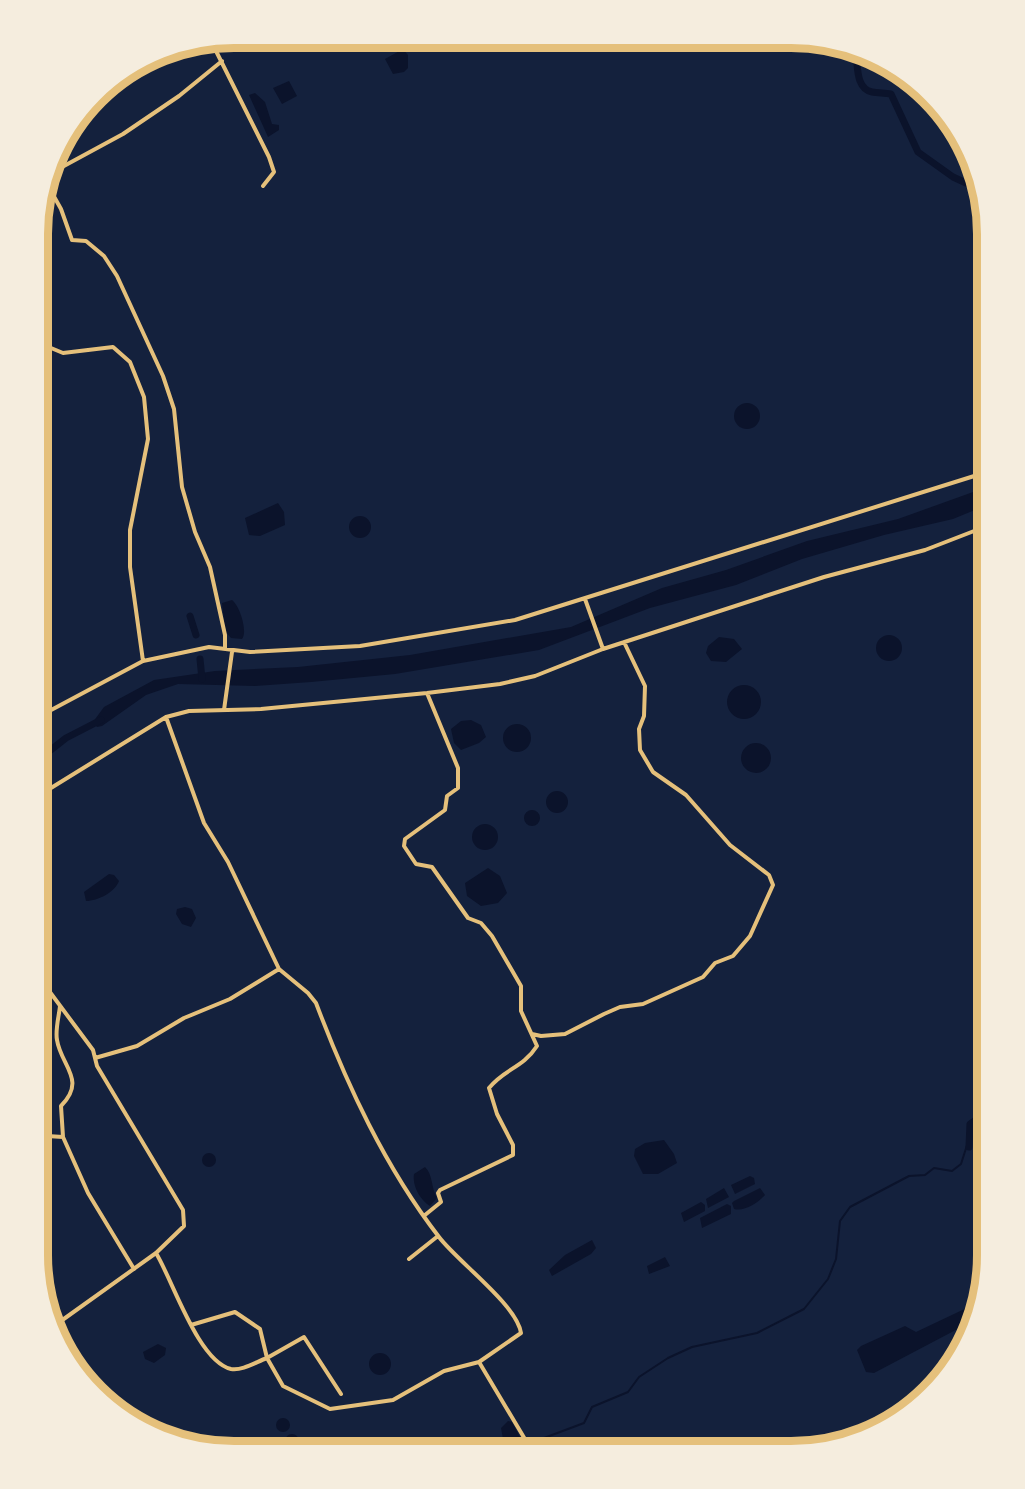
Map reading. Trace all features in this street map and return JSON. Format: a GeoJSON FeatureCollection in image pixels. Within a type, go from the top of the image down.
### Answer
{"type":"FeatureCollection","features":[{"type":"Feature","properties":{"kind":"street"},"geometry":{"type":"LineString","coordinates":[[216,50],[274,172],[263,186]]}},
{"type":"Feature","properties":{"kind":"street"},"geometry":{"type":"LineString","coordinates":[[60,168],[123,134],[179,96],[222,61]]}},
{"type":"Feature","properties":{"kind":"street"},"geometry":{"type":"LineString","coordinates":[[53,194],[61,209],[72,240],[86,241],[95,246],[117,276],[163,376],[174,409],[182,488],[195,532],[213,576],[225,635],[225,648]]}},
{"type":"Feature","properties":{"kind":"street"},"geometry":{"type":"LineString","coordinates":[[48,347],[63,353],[113,347],[130,362],[144,397],[148,439],[142,483],[130,530],[130,567],[143,661]]}},
{"type":"Feature","properties":{"kind":"street"},"geometry":{"type":"LineString","coordinates":[[48,712],[143,661],[209,647],[225,648],[232,652],[360,646],[514,620],[977,475]]}},
{"type":"Feature","properties":{"kind":"street"},"geometry":{"type":"LineString","coordinates":[[48,790],[166,717],[189,711],[427,693],[535,676],[624,642],[824,577],[925,550],[977,530]]}},
{"type":"Feature","properties":{"kind":"street"},"geometry":{"type":"LineString","coordinates":[[585,598],[603,649]]}},
{"type":"Feature","properties":{"kind":"street"},"geometry":{"type":"LineString","coordinates":[[532,1034],[541,1036],[565,1034],[612,1010],[643,1004],[702,977],[714,963],[733,956],[750,936],[773,885],[769,874],[730,845],[686,795],[653,772],[640,750],[639,729],[644,716],[645,686],[624,642]]}},
{"type":"Feature","properties":{"kind":"street"},"geometry":{"type":"LineString","coordinates":[[224,710],[232,652]]}},
{"type":"Feature","properties":{"kind":"street"},"geometry":{"type":"LineString","coordinates":[[424,1215],[441,1202],[438,1193],[440,1190],[513,1155],[513,1145],[497,1114],[489,1088],[495,1080],[529,1060],[537,1046],[521,1011],[521,986],[492,936],[481,923],[468,918],[432,867],[417,864],[404,846],[405,839],[445,810],[447,796],[458,788],[458,768],[427,693]]}},
{"type":"Feature","properties":{"kind":"street"},"geometry":{"type":"LineString","coordinates":[[166,717],[204,823],[228,862],[279,969],[308,993],[316,1004],[367,1125],[438,1236],[507,1308],[520,1328],[518,1337],[479,1362],[444,1371],[393,1400],[330,1409],[284,1386],[267,1358],[260,1329],[235,1312],[191,1325]]}},
{"type":"Feature","properties":{"kind":"street"},"geometry":{"type":"LineString","coordinates":[[95,1058],[137,1046],[184,1018],[230,999],[279,969]]}},
{"type":"Feature","properties":{"kind":"street"},"geometry":{"type":"LineString","coordinates":[[48,990],[93,1050],[100,1073],[183,1209],[184,1226],[156,1253],[61,1321]]}},
{"type":"Feature","properties":{"kind":"street"},"geometry":{"type":"LineString","coordinates":[[60,1006],[57,1040],[73,1078],[71,1096],[61,1106],[63,1137],[87,1193],[134,1269]]}},
{"type":"Feature","properties":{"kind":"street"},"geometry":{"type":"LineString","coordinates":[[48,1136],[63,1137]]}},
{"type":"Feature","properties":{"kind":"street"},"geometry":{"type":"LineString","coordinates":[[409,1259],[438,1236]]}},
{"type":"Feature","properties":{"kind":"street"},"geometry":{"type":"LineString","coordinates":[[156,1253],[191,1325],[210,1353],[230,1369],[240,1369],[267,1358],[304,1337],[341,1394]]}},
{"type":"Feature","properties":{"kind":"street"},"geometry":{"type":"LineString","coordinates":[[479,1362],[526,1441]]}},
{"type":"Feature","properties":{"kind":"water"},"geometry":{"type":"Polygon","coordinates":[[[403,49],[408,55],[408,68],[404,72],[393,74],[385,59],[403,49]]]}},
{"type":"Feature","properties":{"kind":"water"},"geometry":{"type":"Polygon","coordinates":[[[289,81],[297,96],[282,104],[273,88],[289,81]]]}},
{"type":"Feature","properties":{"kind":"water"},"geometry":{"type":"Polygon","coordinates":[[[255,93],[265,102],[272,124],[279,125],[279,130],[268,137],[249,95],[255,93]]]}},
{"type":"Feature","properties":{"kind":"water"},"geometry":{"type":"Polygon","coordinates":[[[68,152],[70,156],[61,165],[68,152]]]}},
{"type":"Feature","properties":{"kind":"water"},"geometry":{"type":"Polygon","coordinates":[[[747,403],[756,407],[760,416],[756,425],[747,429],[738,425],[734,416],[738,407],[747,403]]]}},
{"type":"Feature","properties":{"kind":"water"},"geometry":{"type":"Polygon","coordinates":[[[977,491],[977,509],[953,519],[884,535],[802,559],[736,585],[650,608],[539,650],[395,674],[311,682],[255,686],[178,684],[146,695],[102,726],[97,727],[93,722],[104,707],[154,680],[215,671],[298,667],[410,655],[571,627],[662,588],[726,570],[807,541],[898,519],[977,491]]]}},
{"type":"Feature","properties":{"kind":"water"},"geometry":{"type":"Polygon","coordinates":[[[278,503],[284,512],[285,525],[260,536],[249,535],[245,518],[278,503]]]}},
{"type":"Feature","properties":{"kind":"water"},"geometry":{"type":"Polygon","coordinates":[[[360,516],[370,523],[371,527],[364,537],[360,538],[350,531],[349,527],[356,517],[360,516]]]}},
{"type":"Feature","properties":{"kind":"water"},"geometry":{"type":"Polygon","coordinates":[[[232,600],[242,619],[244,636],[242,639],[231,638],[225,631],[222,603],[232,600]]]}},
{"type":"Feature","properties":{"kind":"water"},"geometry":{"type":"Polygon","coordinates":[[[889,635],[898,639],[902,648],[898,657],[889,661],[880,657],[876,648],[880,639],[889,635]]]}},
{"type":"Feature","properties":{"kind":"water"},"geometry":{"type":"Polygon","coordinates":[[[719,637],[734,639],[742,649],[726,662],[711,661],[706,653],[708,646],[719,637]]]}},
{"type":"Feature","properties":{"kind":"water"},"geometry":{"type":"Polygon","coordinates":[[[744,685],[756,690],[761,702],[756,714],[744,719],[732,714],[727,702],[732,690],[744,685]]]}},
{"type":"Feature","properties":{"kind":"water"},"geometry":{"type":"Polygon","coordinates":[[[471,720],[481,725],[486,737],[479,743],[461,750],[454,743],[451,729],[461,721],[471,720]]]}},
{"type":"Feature","properties":{"kind":"water"},"geometry":{"type":"Polygon","coordinates":[[[517,724],[527,728],[531,738],[527,748],[517,752],[507,748],[503,738],[507,728],[517,724]]]}},
{"type":"Feature","properties":{"kind":"water"},"geometry":{"type":"Polygon","coordinates":[[[756,743],[766,748],[771,758],[766,768],[756,773],[746,768],[741,758],[746,748],[756,743]]]}},
{"type":"Feature","properties":{"kind":"water"},"geometry":{"type":"Polygon","coordinates":[[[557,791],[565,794],[568,802],[565,810],[557,813],[549,810],[546,802],[549,794],[557,791]]]}},
{"type":"Feature","properties":{"kind":"water"},"geometry":{"type":"Polygon","coordinates":[[[529,810],[535,810],[540,818],[538,824],[529,826],[524,821],[524,815],[529,810]]]}},
{"type":"Feature","properties":{"kind":"water"},"geometry":{"type":"Polygon","coordinates":[[[485,824],[494,828],[498,837],[494,846],[485,850],[476,846],[472,837],[476,828],[485,824]]]}},
{"type":"Feature","properties":{"kind":"water"},"geometry":{"type":"Polygon","coordinates":[[[488,868],[500,876],[507,893],[498,903],[481,906],[467,896],[465,883],[488,868]]]}},
{"type":"Feature","properties":{"kind":"water"},"geometry":{"type":"Polygon","coordinates":[[[109,874],[114,875],[119,881],[114,889],[101,898],[86,901],[84,892],[109,874]]]}},
{"type":"Feature","properties":{"kind":"water"},"geometry":{"type":"Polygon","coordinates":[[[185,907],[192,909],[196,918],[191,927],[182,924],[176,914],[177,909],[185,907]]]}},
{"type":"Feature","properties":{"kind":"water"},"geometry":{"type":"Polygon","coordinates":[[[664,1140],[674,1154],[677,1163],[658,1174],[643,1174],[634,1156],[635,1149],[645,1143],[664,1140]]]}},
{"type":"Feature","properties":{"kind":"water"},"geometry":{"type":"Polygon","coordinates":[[[209,1153],[214,1155],[216,1160],[214,1165],[209,1167],[204,1165],[202,1160],[204,1155],[209,1153]]]}},
{"type":"Feature","properties":{"kind":"water"},"geometry":{"type":"Polygon","coordinates":[[[425,1167],[437,1198],[430,1206],[420,1196],[414,1183],[414,1174],[425,1167]]]}},
{"type":"Feature","properties":{"kind":"water"},"geometry":{"type":"Polygon","coordinates":[[[750,1176],[754,1178],[755,1184],[735,1194],[731,1185],[750,1176]]]}},
{"type":"Feature","properties":{"kind":"water"},"geometry":{"type":"Polygon","coordinates":[[[724,1188],[729,1197],[708,1208],[706,1199],[724,1188]]]}},
{"type":"Feature","properties":{"kind":"water"},"geometry":{"type":"Polygon","coordinates":[[[760,1188],[765,1195],[759,1201],[746,1208],[734,1209],[732,1203],[734,1201],[760,1188]]]}},
{"type":"Feature","properties":{"kind":"water"},"geometry":{"type":"Polygon","coordinates":[[[701,1202],[705,1205],[705,1211],[684,1222],[681,1213],[701,1202]]]}},
{"type":"Feature","properties":{"kind":"water"},"geometry":{"type":"Polygon","coordinates":[[[727,1204],[731,1206],[731,1214],[702,1228],[700,1218],[727,1204]]]}},
{"type":"Feature","properties":{"kind":"water"},"geometry":{"type":"Polygon","coordinates":[[[592,1240],[596,1248],[591,1254],[552,1276],[549,1270],[565,1255],[592,1240]]]}},
{"type":"Feature","properties":{"kind":"water"},"geometry":{"type":"Polygon","coordinates":[[[665,1257],[670,1266],[649,1274],[647,1266],[665,1257]]]}},
{"type":"Feature","properties":{"kind":"water"},"geometry":{"type":"Polygon","coordinates":[[[969,1307],[962,1327],[874,1373],[866,1372],[857,1350],[861,1346],[905,1326],[916,1332],[969,1307]]]}},
{"type":"Feature","properties":{"kind":"water"},"geometry":{"type":"Polygon","coordinates":[[[158,1344],[166,1348],[165,1355],[154,1363],[145,1359],[143,1352],[158,1344]]]}},
{"type":"Feature","properties":{"kind":"water"},"geometry":{"type":"Polygon","coordinates":[[[380,1353],[388,1356],[391,1364],[388,1372],[380,1375],[372,1372],[369,1364],[372,1356],[380,1353]]]}},
{"type":"Feature","properties":{"kind":"water"},"geometry":{"type":"Polygon","coordinates":[[[280,1418],[286,1418],[290,1425],[286,1432],[280,1432],[276,1428],[276,1422],[280,1418]]]}},
{"type":"Feature","properties":{"kind":"water"},"geometry":{"type":"Polygon","coordinates":[[[508,1421],[512,1422],[520,1441],[505,1441],[501,1428],[508,1421]]]}},
{"type":"Feature","properties":{"kind":"water"},"geometry":{"type":"Polygon","coordinates":[[[292,1434],[299,1441],[285,1441],[287,1436],[292,1434]]]}},
{"type":"Feature","properties":{"kind":"waterway"},"geometry":{"type":"LineString","coordinates":[[857,60],[863,87],[872,92],[891,94],[918,152],[953,177],[970,185]]}},
{"type":"Feature","properties":{"kind":"waterway"},"geometry":{"type":"LineString","coordinates":[[190,616],[196,635]]}},
{"type":"Feature","properties":{"kind":"waterway"},"geometry":{"type":"LineString","coordinates":[[200,659],[202,679]]}},
{"type":"Feature","properties":{"kind":"waterway"},"geometry":{"type":"LineString","coordinates":[[48,752],[66,738],[101,720]]}},
{"type":"Feature","properties":{"kind":"waterway"},"geometry":{"type":"LineString","coordinates":[[969,1147],[970,1124],[977,1119]]}},
{"type":"Feature","properties":{"kind":"waterway"},"geometry":{"type":"LineString","coordinates":[[542,1441],[544,1438],[584,1423],[592,1407],[628,1392],[639,1377],[668,1358],[692,1347],[757,1333],[804,1309],[828,1279],[836,1259],[840,1221],[850,1207],[909,1176],[925,1175],[934,1168],[952,1171],[961,1164],[968,1142]]}}]}
